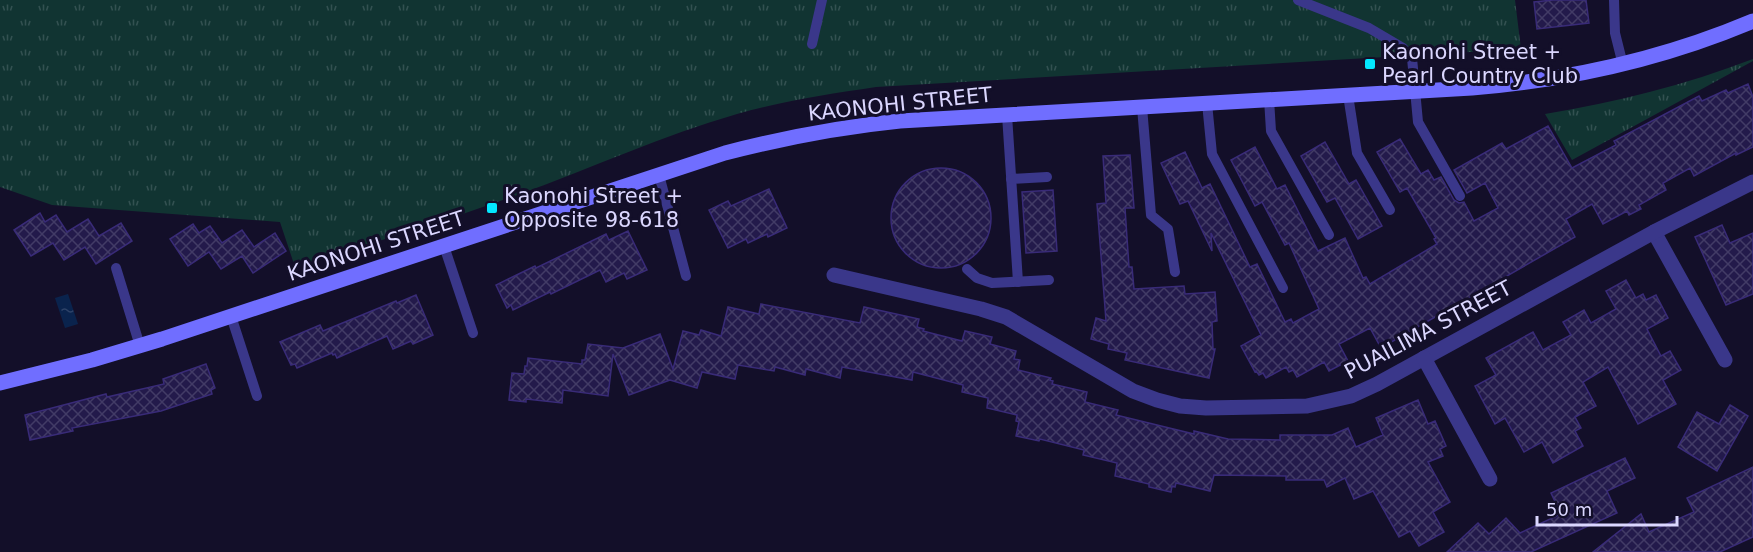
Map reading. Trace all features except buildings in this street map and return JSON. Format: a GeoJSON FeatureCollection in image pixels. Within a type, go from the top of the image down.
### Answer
{"type":"FeatureCollection","features":[{"type":"Feature","properties":{"kind":"street","name":"KAONOHI STREET"},"geometry":{"type":"LineString","coordinates":[[0,383],[140,346],[725,153],[816,132],[900,121],[1415,91],[1543,81],[1623,65],[1704,42],[1753,21]]}},
{"type":"Feature","properties":{"kind":"street","name":"PUAILIMA STREET"},"geometry":{"type":"LineString","coordinates":[[834,275],[981,309],[1006,317],[1133,391],[1157,400],[1180,406],[1206,408],[1307,406],[1351,396],[1654,232],[1753,182]]}},
{"type":"Feature","properties":{"kind":"street"},"geometry":{"type":"LineString","coordinates":[[1654,232],[1725,360]]}},
{"type":"Feature","properties":{"kind":"street"},"geometry":{"type":"LineString","coordinates":[[1424,358],[1490,479]]}},
{"type":"Feature","properties":{"kind":"lane"},"geometry":{"type":"LineString","coordinates":[[812,44],[822,0]]}},
{"type":"Feature","properties":{"kind":"lane"},"geometry":{"type":"LineString","coordinates":[[1298,0],[1369,28],[1403,48],[1412,58],[1418,122],[1461,196]]}},
{"type":"Feature","properties":{"kind":"lane"},"geometry":{"type":"LineString","coordinates":[[1614,0],[1615,33],[1623,65]]}},
{"type":"Feature","properties":{"kind":"lane"},"geometry":{"type":"LineString","coordinates":[[1348,95],[1358,153],[1390,210]]}},
{"type":"Feature","properties":{"kind":"lane"},"geometry":{"type":"LineString","coordinates":[[1269,99],[1271,131],[1329,235]]}},
{"type":"Feature","properties":{"kind":"lane"},"geometry":{"type":"LineString","coordinates":[[1207,103],[1212,154],[1283,288]]}},
{"type":"Feature","properties":{"kind":"lane"},"geometry":{"type":"LineString","coordinates":[[1142,106],[1151,215],[1168,230],[1175,272]]}},
{"type":"Feature","properties":{"kind":"lane"},"geometry":{"type":"LineString","coordinates":[[1007,115],[1018,282]]}},
{"type":"Feature","properties":{"kind":"lane"},"geometry":{"type":"LineString","coordinates":[[659,175],[687,276]]}},
{"type":"Feature","properties":{"kind":"lane"},"geometry":{"type":"LineString","coordinates":[[1011,179],[1047,177]]}},
{"type":"Feature","properties":{"kind":"lane"},"geometry":{"type":"LineString","coordinates":[[444,246],[473,333]]}},
{"type":"Feature","properties":{"kind":"lane"},"geometry":{"type":"LineString","coordinates":[[116,268],[140,346]]}},
{"type":"Feature","properties":{"kind":"lane"},"geometry":{"type":"LineString","coordinates":[[967,269],[985,282],[1049,280]]}},
{"type":"Feature","properties":{"kind":"lane"},"geometry":{"type":"LineString","coordinates":[[231,316],[257,396]]}},
{"type":"Feature","properties":{"kind":"green space"},"geometry":{"type":"Polygon","coordinates":[[[0,0],[1515,0],[1521,49],[876,87],[806,98],[754,109],[709,122],[492,204],[295,267],[280,222],[52,205],[0,187],[0,0]]]}},
{"type":"Feature","properties":{"kind":"green space"},"geometry":{"type":"Polygon","coordinates":[[[1753,59],[1572,160],[1545,114],[1650,92],[1753,59]]]}},
{"type":"Feature","properties":{"kind":"water"},"geometry":{"type":"Polygon","coordinates":[[[68,294],[78,324],[65,328],[55,298],[68,294]]]}},
{"type":"Feature","properties":{"kind":"place","name":"Kaonohi Street + Pearl Country Club"},"geometry":{"type":"Point","coordinates":[1370,64]}},
{"type":"Feature","properties":{"kind":"place","name":"Kaonohi Street + Opposite 98-618"},"geometry":{"type":"Point","coordinates":[492,208]}}]}
